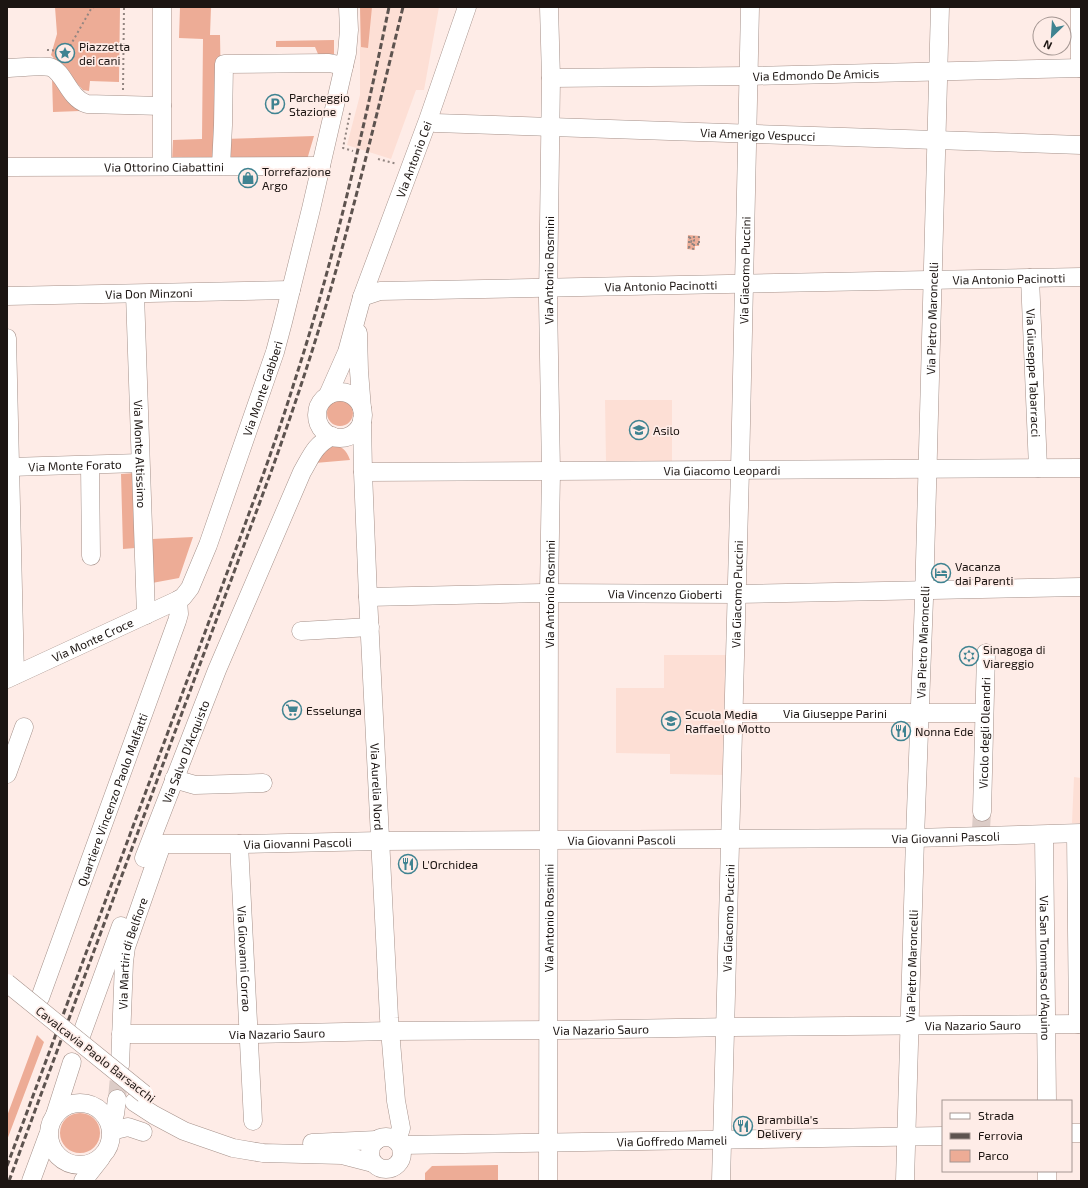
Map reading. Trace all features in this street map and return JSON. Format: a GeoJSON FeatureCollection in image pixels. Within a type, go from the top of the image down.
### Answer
{"type":"FeatureCollection","features":[{"type":"Feature","properties":{"kind":"street"},"geometry":{"type":"LineString","coordinates":[[162,7],[162,165]]}},
{"type":"Feature","properties":{"kind":"street"},"geometry":{"type":"LineString","coordinates":[[321,166],[347,53],[349,30],[348,7]]}},
{"type":"Feature","properties":{"kind":"street","name":"Via Antonio Cei"},"geometry":{"type":"LineString","coordinates":[[328,394],[347,352],[360,304],[427,123],[467,7]]}},
{"type":"Feature","properties":{"kind":"street","name":"Via Antonio Rosmini"},"geometry":{"type":"LineString","coordinates":[[548,1181],[549,593],[551,472],[548,289],[551,78],[549,7]]}},
{"type":"Feature","properties":{"kind":"street","name":"Via Giacomo Puccini"},"geometry":{"type":"LineString","coordinates":[[721,1181],[737,594],[750,7]]}},
{"type":"Feature","properties":{"kind":"street","name":"Via Pietro Maroncelli"},"geometry":{"type":"LineString","coordinates":[[905,1181],[924,590],[940,7]]}},
{"type":"Feature","properties":{"kind":"street"},"geometry":{"type":"LineString","coordinates":[[1080,7],[1081,68]]}},
{"type":"Feature","properties":{"kind":"street"},"geometry":{"type":"LineString","coordinates":[[221,166],[224,64],[322,63],[344,66]]}},
{"type":"Feature","properties":{"kind":"street"},"geometry":{"type":"LineString","coordinates":[[7,68],[51,68],[58,72],[76,98],[87,104],[162,106]]}},
{"type":"Feature","properties":{"kind":"street","name":"Via Edmondo De Amicis"},"geometry":{"type":"LineString","coordinates":[[551,78],[748,76],[1081,68]]}},
{"type":"Feature","properties":{"kind":"street","name":"Via Amerigo Vespucci"},"geometry":{"type":"LineString","coordinates":[[435,123],[1081,145]]}},
{"type":"Feature","properties":{"kind":"street","name":"Via Ottorino Ciabattini"},"geometry":{"type":"LineString","coordinates":[[7,167],[162,165],[321,166]]}},
{"type":"Feature","properties":{"kind":"street","name":"Via Monte Gabberi"},"geometry":{"type":"LineString","coordinates":[[178,600],[183,597],[190,588],[213,533],[269,370],[283,322],[321,166]]}},
{"type":"Feature","properties":{"kind":"street","name":"Via Antonio Pacinotti"},"geometry":{"type":"LineString","coordinates":[[360,304],[380,291],[548,289],[1081,277]]}},
{"type":"Feature","properties":{"kind":"street","name":"Via Giuseppe Tabarracci"},"geometry":{"type":"LineString","coordinates":[[1030,278],[1038,468]]}},
{"type":"Feature","properties":{"kind":"street","name":"Via Don Minzoni"},"geometry":{"type":"LineString","coordinates":[[7,296],[291,290]]}},
{"type":"Feature","properties":{"kind":"street","name":"Via Monte Altissimo"},"geometry":{"type":"LineString","coordinates":[[135,294],[146,615]]}},
{"type":"Feature","properties":{"kind":"street","name":"Via Antonio Cei"},"geometry":{"type":"LineString","coordinates":[[360,304],[358,370],[362,416]]}},
{"type":"Feature","properties":{"kind":"street"},"geometry":{"type":"LineString","coordinates":[[7,338],[10,467],[11,677]]}},
{"type":"Feature","properties":{"kind":"street"},"geometry":{"type":"LineString","coordinates":[[341,392],[353,396],[358,400],[362,416],[355,432],[337,437],[322,430],[317,419],[317,412],[319,405],[328,394],[341,392]]}},
{"type":"Feature","properties":{"kind":"street","name":"Via Aurelia Nord"},"geometry":{"type":"LineString","coordinates":[[362,416],[368,597],[380,841],[390,1031],[396,1101],[401,1128],[399,1150],[402,1181]]}},
{"type":"Feature","properties":{"kind":"street","name":"Via Salvo D'Acquisto"},"geometry":{"type":"LineString","coordinates":[[302,472],[317,419]]}},
{"type":"Feature","properties":{"kind":"street","name":"Via Aurelia Nord"},"geometry":{"type":"LineString","coordinates":[[337,437],[352,448],[363,472]]}},
{"type":"Feature","properties":{"kind":"street","name":"Via Salvo D'Acquisto"},"geometry":{"type":"LineString","coordinates":[[82,1036],[174,779],[233,630],[302,472],[320,443],[337,437]]}},
{"type":"Feature","properties":{"kind":"street","name":"Via Monte Forato"},"geometry":{"type":"LineString","coordinates":[[10,467],[140,463]]}},
{"type":"Feature","properties":{"kind":"street"},"geometry":{"type":"LineString","coordinates":[[90,465],[91,556]]}},
{"type":"Feature","properties":{"kind":"street","name":"Via Giacomo Leopardi"},"geometry":{"type":"LineString","coordinates":[[363,472],[1081,468]]}},
{"type":"Feature","properties":{"kind":"street","name":"Via Vincenzo Gioberti"},"geometry":{"type":"LineString","coordinates":[[368,597],[549,593],[737,594],[1081,587]]}},
{"type":"Feature","properties":{"kind":"street","name":"Via Monte Croce"},"geometry":{"type":"LineString","coordinates":[[11,677],[178,600]]}},
{"type":"Feature","properties":{"kind":"street","name":"Quartiere Vincenzo Paolo Malfatti"},"geometry":{"type":"LineString","coordinates":[[40,998],[177,621],[179,614],[178,600]]}},
{"type":"Feature","properties":{"kind":"street"},"geometry":{"type":"LineString","coordinates":[[300,631],[370,628]]}},
{"type":"Feature","properties":{"kind":"street","name":"Vicolo degli Oleandri"},"geometry":{"type":"LineString","coordinates":[[981,826],[986,653]]}},
{"type":"Feature","properties":{"kind":"street","name":"Via Giuseppe Parini"},"geometry":{"type":"LineString","coordinates":[[734,713],[984,713]]}},
{"type":"Feature","properties":{"kind":"street"},"geometry":{"type":"LineString","coordinates":[[7,774],[24,728]]}},
{"type":"Feature","properties":{"kind":"street"},"geometry":{"type":"LineString","coordinates":[[174,779],[195,785],[264,783]]}},
{"type":"Feature","properties":{"kind":"street","name":"Via Giovanni Pascoli"},"geometry":{"type":"LineString","coordinates":[[162,844],[380,841],[915,838],[981,826],[1044,835],[1079,833]]}},
{"type":"Feature","properties":{"kind":"street"},"geometry":{"type":"LineString","coordinates":[[1079,833],[1079,1024]]}},
{"type":"Feature","properties":{"kind":"street","name":"Via San Tommaso d'Aquino"},"geometry":{"type":"LineString","coordinates":[[1044,835],[1048,1100]]}},
{"type":"Feature","properties":{"kind":"street","name":"Via Martiri di Belfiore"},"geometry":{"type":"LineString","coordinates":[[120,1066],[124,962],[126,947],[162,844]]}},
{"type":"Feature","properties":{"kind":"street","name":"Via Giovanni Corrao"},"geometry":{"type":"LineString","coordinates":[[239,844],[253,1120]]}},
{"type":"Feature","properties":{"kind":"street","name":"Cavalcavia Paolo Barsacchi"},"geometry":{"type":"LineString","coordinates":[[7,983],[139,1098],[154,1115],[184,1131],[233,1148],[263,1153],[342,1155],[381,1171]]}},
{"type":"Feature","properties":{"kind":"street","name":"Cavalcavia Paolo Barsacchi"},"geometry":{"type":"LineString","coordinates":[[7,997],[139,1098],[212,1129],[240,1137],[270,1142],[325,1143],[378,1139]]}},
{"type":"Feature","properties":{"kind":"street","name":"Via Nazario Sauro"},"geometry":{"type":"LineString","coordinates":[[121,1034],[249,1034],[390,1031],[1079,1024]]}},
{"type":"Feature","properties":{"kind":"street"},"geometry":{"type":"LineString","coordinates":[[31,1181],[72,1063],[73,1080],[76,1089],[87,1103],[104,1113],[111,1129]]}},
{"type":"Feature","properties":{"kind":"street"},"geometry":{"type":"LineString","coordinates":[[55,1114],[67,1105],[87,1103],[112,1095],[115,1114],[109,1146],[83,1181]]}},
{"type":"Feature","properties":{"kind":"street","name":"Via Aurelia Nord"},"geometry":{"type":"LineString","coordinates":[[378,1139],[396,1101]]}},
{"type":"Feature","properties":{"kind":"street"},"geometry":{"type":"LineString","coordinates":[[111,1129],[128,1127],[143,1132]]}},
{"type":"Feature","properties":{"kind":"street"},"geometry":{"type":"LineString","coordinates":[[48,1134],[53,1150],[73,1171],[74,1181]]}},
{"type":"Feature","properties":{"kind":"street","name":"Via Goffredo Mameli"},"geometry":{"type":"LineString","coordinates":[[399,1150],[548,1144],[906,1138],[942,1136]]}},
{"type":"Feature","properties":{"kind":"street"},"geometry":{"type":"LineString","coordinates":[[388,1137],[399,1150],[396,1166],[391,1169],[381,1171],[370,1158],[370,1149],[378,1139],[388,1137]]}},
{"type":"Feature","properties":{"kind":"street"},"geometry":{"type":"LineString","coordinates":[[31,1181],[42,1167],[64,1160],[82,1165],[89,1164],[100,1158],[105,1153]]}},
{"type":"Feature","properties":{"kind":"path"},"geometry":{"type":"LineString","coordinates":[[47,50],[64,51],[70,46],[91,9],[94,7]]}},
{"type":"Feature","properties":{"kind":"path"},"geometry":{"type":"LineString","coordinates":[[123,96],[124,7]]}},
{"type":"Feature","properties":{"kind":"path"},"geometry":{"type":"LineString","coordinates":[[689,236],[699,236]]}},
{"type":"Feature","properties":{"kind":"path"},"geometry":{"type":"LineString","coordinates":[[689,236],[691,238],[691,242],[699,236]]}},
{"type":"Feature","properties":{"kind":"path"},"geometry":{"type":"LineString","coordinates":[[689,236],[689,248],[694,248],[693,239]]}},
{"type":"Feature","properties":{"kind":"path"},"geometry":{"type":"LineString","coordinates":[[694,244],[699,245],[699,236]]}},
{"type":"Feature","properties":{"kind":"shaded area"},"geometry":{"type":"Polygon","coordinates":[[[360,7],[439,7],[424,90],[416,90],[391,159],[347,145],[360,95],[360,7]]]}},
{"type":"Feature","properties":{"kind":"shaded area","name":"Asilo"},"geometry":{"type":"Polygon","coordinates":[[[605,400],[672,400],[672,461],[606,461],[605,400]]]}},
{"type":"Feature","properties":{"kind":"shaded area","name":"Scuola Media Raffaello Motto"},"geometry":{"type":"Polygon","coordinates":[[[664,655],[727,655],[726,775],[670,774],[670,754],[616,753],[616,688],[664,688],[664,655]]]}},
{"type":"Feature","properties":{"kind":"shaded area"},"geometry":{"type":"Polygon","coordinates":[[[1074,777],[1081,778],[1081,823],[1072,823],[1074,777]]]}},
{"type":"Feature","properties":{"kind":"green space"},"geometry":{"type":"Polygon","coordinates":[[[55,7],[120,7],[119,82],[90,81],[89,91],[83,90],[51,55],[57,34],[55,7]]]}},
{"type":"Feature","properties":{"kind":"green space"},"geometry":{"type":"Polygon","coordinates":[[[180,7],[211,7],[210,35],[220,35],[222,153],[214,162],[172,162],[173,140],[202,139],[203,39],[179,38],[180,7]]]}},
{"type":"Feature","properties":{"kind":"green space"},"geometry":{"type":"Polygon","coordinates":[[[360,7],[372,7],[368,48],[361,47],[360,7]]]}},
{"type":"Feature","properties":{"kind":"green space"},"geometry":{"type":"Polygon","coordinates":[[[334,40],[334,54],[318,54],[315,47],[276,47],[276,41],[334,40]]]}},
{"type":"Feature","properties":{"kind":"green space"},"geometry":{"type":"Polygon","coordinates":[[[52,77],[72,103],[80,111],[53,112],[52,77]]]}},
{"type":"Feature","properties":{"kind":"green space"},"geometry":{"type":"Polygon","coordinates":[[[314,136],[306,163],[224,163],[224,139],[314,136]]]}},
{"type":"Feature","properties":{"kind":"green space"},"geometry":{"type":"Polygon","coordinates":[[[688,235],[700,236],[699,246],[695,246],[695,250],[687,249],[688,235]]]}},
{"type":"Feature","properties":{"kind":"green space"},"geometry":{"type":"Polygon","coordinates":[[[340,400],[349,404],[353,413],[349,422],[340,426],[331,422],[327,413],[331,404],[340,400]]]}},
{"type":"Feature","properties":{"kind":"green space"},"geometry":{"type":"Polygon","coordinates":[[[330,445],[338,446],[343,449],[347,453],[350,460],[315,463],[330,445]]]}},
{"type":"Feature","properties":{"kind":"green space"},"geometry":{"type":"Polygon","coordinates":[[[135,473],[135,548],[123,549],[121,474],[135,473]]]}},
{"type":"Feature","properties":{"kind":"green space"},"geometry":{"type":"Polygon","coordinates":[[[193,537],[179,578],[152,583],[152,539],[193,537]]]}},
{"type":"Feature","properties":{"kind":"green space"},"geometry":{"type":"Polygon","coordinates":[[[37,1035],[44,1042],[7,1140],[7,1116],[37,1035]]]}},
{"type":"Feature","properties":{"kind":"green space"},"geometry":{"type":"Polygon","coordinates":[[[84,1113],[91,1116],[97,1122],[100,1133],[99,1141],[91,1150],[84,1153],[76,1153],[69,1150],[61,1141],[60,1129],[63,1122],[72,1114],[84,1113]]]}},
{"type":"Feature","properties":{"kind":"green space"},"geometry":{"type":"Polygon","coordinates":[[[498,1165],[498,1181],[425,1181],[425,1173],[432,1166],[498,1165]]]}},
{"type":"Feature","properties":{"kind":"tunnel"},"geometry":{"type":"LineString","coordinates":[[981,829],[982,812]]}},
{"type":"Feature","properties":{"kind":"tunnel"},"geometry":{"type":"LineString","coordinates":[[117,1099],[120,1066]]}},
{"type":"Feature","properties":{"kind":"railway"},"geometry":{"type":"LineString","coordinates":[[7,1166],[281,424],[335,243],[369,102],[389,7]]}},
{"type":"Feature","properties":{"kind":"railway"},"geometry":{"type":"LineString","coordinates":[[9,1181],[271,472],[300,388],[327,302],[347,229],[403,7]]}},
{"type":"Feature","properties":{"kind":"place","name":"Piazzetta dei cani"},"geometry":{"type":"Point","coordinates":[65,53]}},
{"type":"Feature","properties":{"kind":"place","name":"Parcheggio Stazione"},"geometry":{"type":"Point","coordinates":[275,104]}},
{"type":"Feature","properties":{"kind":"place","name":"Torrefazione Argo"},"geometry":{"type":"Point","coordinates":[248,178]}},
{"type":"Feature","properties":{"kind":"place","name":"Asilo"},"geometry":{"type":"Point","coordinates":[639,430]}},
{"type":"Feature","properties":{"kind":"place","name":"Vacanza dai Parenti"},"geometry":{"type":"Point","coordinates":[941,573]}},
{"type":"Feature","properties":{"kind":"place","name":"Sinagoga di Viareggio"},"geometry":{"type":"Point","coordinates":[969,656]}},
{"type":"Feature","properties":{"kind":"place","name":"Esselunga"},"geometry":{"type":"Point","coordinates":[292,710]}},
{"type":"Feature","properties":{"kind":"place","name":"Scuola Media Raffaello Motto"},"geometry":{"type":"Point","coordinates":[671,721]}},
{"type":"Feature","properties":{"kind":"place","name":"Nonna Ede"},"geometry":{"type":"Point","coordinates":[901,731]}},
{"type":"Feature","properties":{"kind":"place","name":"L'Orchidea"},"geometry":{"type":"Point","coordinates":[408,864]}},
{"type":"Feature","properties":{"kind":"place","name":"Brambilla's Delivery"},"geometry":{"type":"Point","coordinates":[743,1126]}}]}
